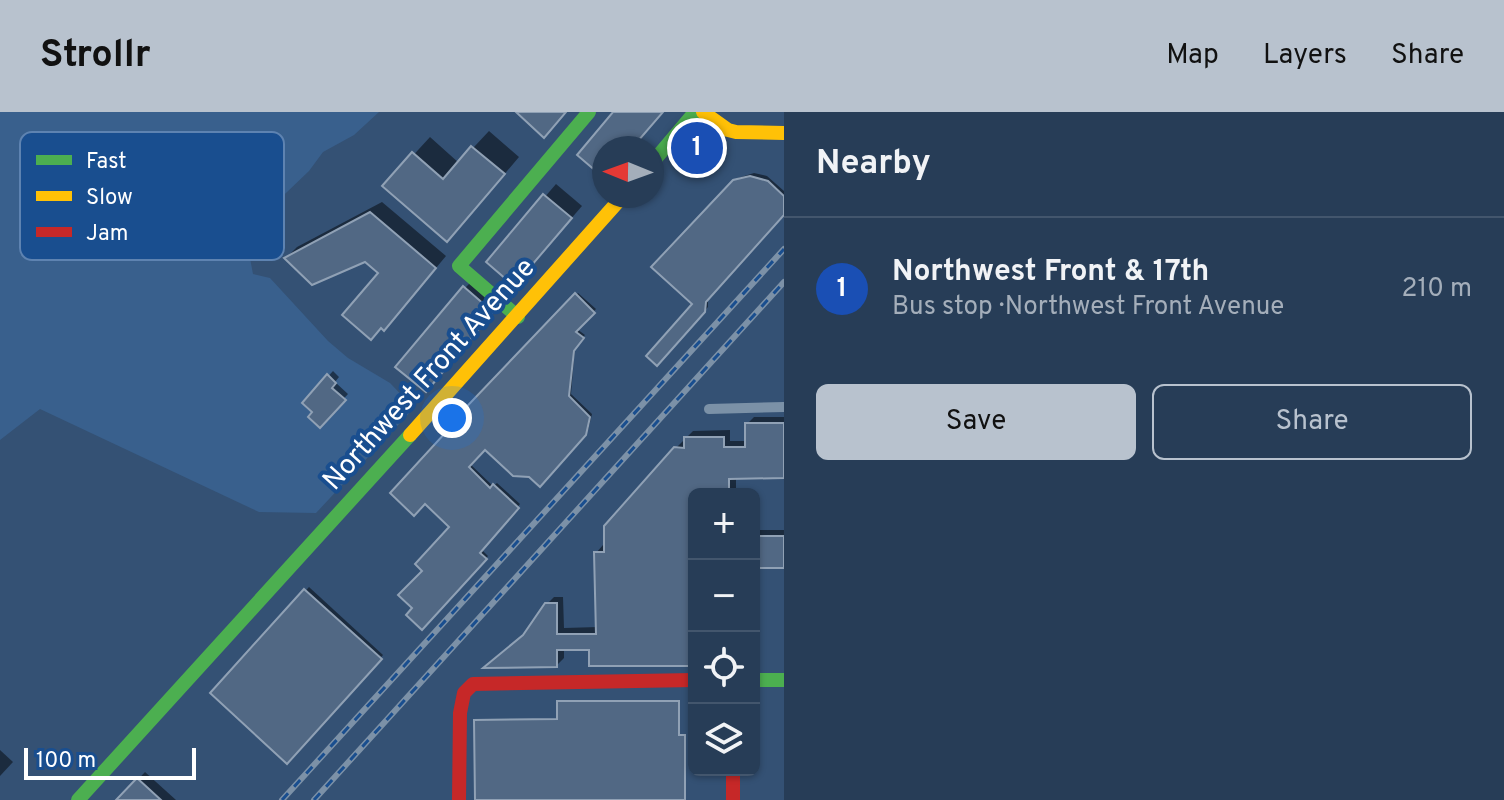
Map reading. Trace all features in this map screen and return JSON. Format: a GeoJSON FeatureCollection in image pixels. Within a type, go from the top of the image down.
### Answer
{"type":"FeatureCollection","features":[{"type":"Feature","properties":{"kind":"main road"},"geometry":{"type":"LineString","coordinates":[[518,317],[459,266],[589,112]]}},
{"type":"Feature","properties":{"kind":"main road"},"geometry":{"type":"LineString","coordinates":[[664,149],[695,112]]}},
{"type":"Feature","properties":{"kind":"main road"},"geometry":{"type":"LineString","coordinates":[[703,112],[728,130],[784,133]]}},
{"type":"Feature","properties":{"kind":"main road","name":"Northwest Front Avenue"},"geometry":{"type":"LineString","coordinates":[[78,800],[518,317],[613,208]]}},
{"type":"Feature","properties":{"kind":"main road"},"geometry":{"type":"LineString","coordinates":[[459,800],[459,732],[464,693],[473,684],[688,680]]}},
{"type":"Feature","properties":{"kind":"main road"},"geometry":{"type":"LineString","coordinates":[[760,680],[784,680]]}},
{"type":"Feature","properties":{"kind":"main road"},"geometry":{"type":"LineString","coordinates":[[733,776],[733,800]]}},
{"type":"Feature","properties":{"kind":"street"},"geometry":{"type":"LineString","coordinates":[[709,409],[784,407]]}},
{"type":"Feature","properties":{"kind":"water"},"geometry":{"type":"Polygon","coordinates":[[[0,112],[379,112],[354,135],[323,152],[309,171],[284,195],[284,132],[20,132],[20,260],[250,260],[253,274],[270,278],[328,341],[348,358],[390,383],[414,408],[316,513],[259,512],[40,409],[0,440],[0,112]]]}},
{"type":"Feature","properties":{"kind":"building"},"geometry":{"type":"Polygon","coordinates":[[[516,112],[566,112],[544,138],[516,112]]]}},
{"type":"Feature","properties":{"kind":"building"},"geometry":{"type":"Polygon","coordinates":[[[613,112],[663,112],[642,136],[593,136],[613,112]]]}},
{"type":"Feature","properties":{"kind":"building"},"geometry":{"type":"Polygon","coordinates":[[[592,137],[592,168],[577,155],[592,137]]]}},
{"type":"Feature","properties":{"kind":"building"},"geometry":{"type":"Polygon","coordinates":[[[471,146],[505,174],[447,242],[382,186],[412,152],[443,179],[471,146]]]}},
{"type":"Feature","properties":{"kind":"building"},"geometry":{"type":"Polygon","coordinates":[[[750,176],[768,181],[784,196],[784,215],[706,302],[705,312],[657,366],[646,356],[692,304],[651,267],[733,180],[750,176]]]}},
{"type":"Feature","properties":{"kind":"building"},"geometry":{"type":"Polygon","coordinates":[[[543,194],[572,218],[514,286],[486,262],[543,194]]]}},
{"type":"Feature","properties":{"kind":"building"},"geometry":{"type":"Polygon","coordinates":[[[370,212],[436,268],[384,331],[381,328],[371,340],[342,315],[378,273],[365,262],[312,285],[284,258],[370,212]]]}},
{"type":"Feature","properties":{"kind":"building"},"geometry":{"type":"Polygon","coordinates":[[[463,286],[493,312],[426,392],[395,367],[463,286]]]}},
{"type":"Feature","properties":{"kind":"building"},"geometry":{"type":"Polygon","coordinates":[[[575,293],[595,313],[576,332],[584,338],[574,351],[569,396],[590,417],[586,435],[540,487],[529,477],[513,476],[485,450],[469,467],[490,488],[493,484],[519,508],[480,553],[487,559],[422,630],[406,615],[412,608],[398,595],[422,571],[415,564],[449,527],[425,504],[414,516],[390,493],[446,432],[464,432],[453,421],[575,293]]]}},
{"type":"Feature","properties":{"kind":"building"},"geometry":{"type":"Polygon","coordinates":[[[327,374],[336,383],[332,388],[346,400],[320,428],[308,417],[312,412],[302,403],[327,374]]]}},
{"type":"Feature","properties":{"kind":"building"},"geometry":{"type":"Polygon","coordinates":[[[745,423],[784,423],[784,478],[729,479],[729,488],[688,488],[688,666],[589,666],[589,650],[557,650],[557,667],[483,668],[523,635],[545,603],[557,603],[557,634],[596,634],[594,552],[604,552],[604,526],[674,447],[684,448],[684,437],[724,437],[724,447],[745,447],[745,423]]]}},
{"type":"Feature","properties":{"kind":"building"},"geometry":{"type":"Polygon","coordinates":[[[760,536],[784,536],[784,568],[760,568],[760,536]]]}},
{"type":"Feature","properties":{"kind":"building"},"geometry":{"type":"Polygon","coordinates":[[[304,589],[382,659],[287,764],[210,693],[304,589]]]}},
{"type":"Feature","properties":{"kind":"building"},"geometry":{"type":"Polygon","coordinates":[[[557,701],[679,701],[679,735],[685,735],[685,800],[475,800],[474,720],[557,719],[557,701]]]}},
{"type":"Feature","properties":{"kind":"building"},"geometry":{"type":"Polygon","coordinates":[[[137,778],[161,800],[116,800],[137,778]]]}},
{"type":"Feature","properties":{"kind":"railway"},"geometry":{"type":"LineString","coordinates":[[282,800],[784,249]]}},
{"type":"Feature","properties":{"kind":"railway"},"geometry":{"type":"LineString","coordinates":[[314,800],[784,282]]}},
{"type":"Feature","properties":{"kind":"traffic: fast"},"geometry":{"type":"LineString","coordinates":[[518,317],[459,266],[589,112]]}},
{"type":"Feature","properties":{"kind":"traffic: fast"},"geometry":{"type":"LineString","coordinates":[[664,149],[695,112]]}},
{"type":"Feature","properties":{"kind":"traffic: fast"},"geometry":{"type":"LineString","coordinates":[[78,800],[410,435]]}},
{"type":"Feature","properties":{"kind":"traffic: fast"},"geometry":{"type":"LineString","coordinates":[[760,680],[784,680]]}},
{"type":"Feature","properties":{"kind":"traffic: slow"},"geometry":{"type":"LineString","coordinates":[[703,112],[728,130],[784,133]]}},
{"type":"Feature","properties":{"kind":"traffic: slow"},"geometry":{"type":"LineString","coordinates":[[410,435],[612,208]]}},
{"type":"Feature","properties":{"kind":"traffic: jam"},"geometry":{"type":"LineString","coordinates":[[459,800],[460,713],[464,693],[473,684],[688,680]]}},
{"type":"Feature","properties":{"kind":"traffic: jam"},"geometry":{"type":"LineString","coordinates":[[733,776],[733,800]]}},
{"type":"Feature","properties":{"kind":"place","name":"Northwest Front & 17th"},"geometry":{"type":"Point","coordinates":[697,148]}}]}
